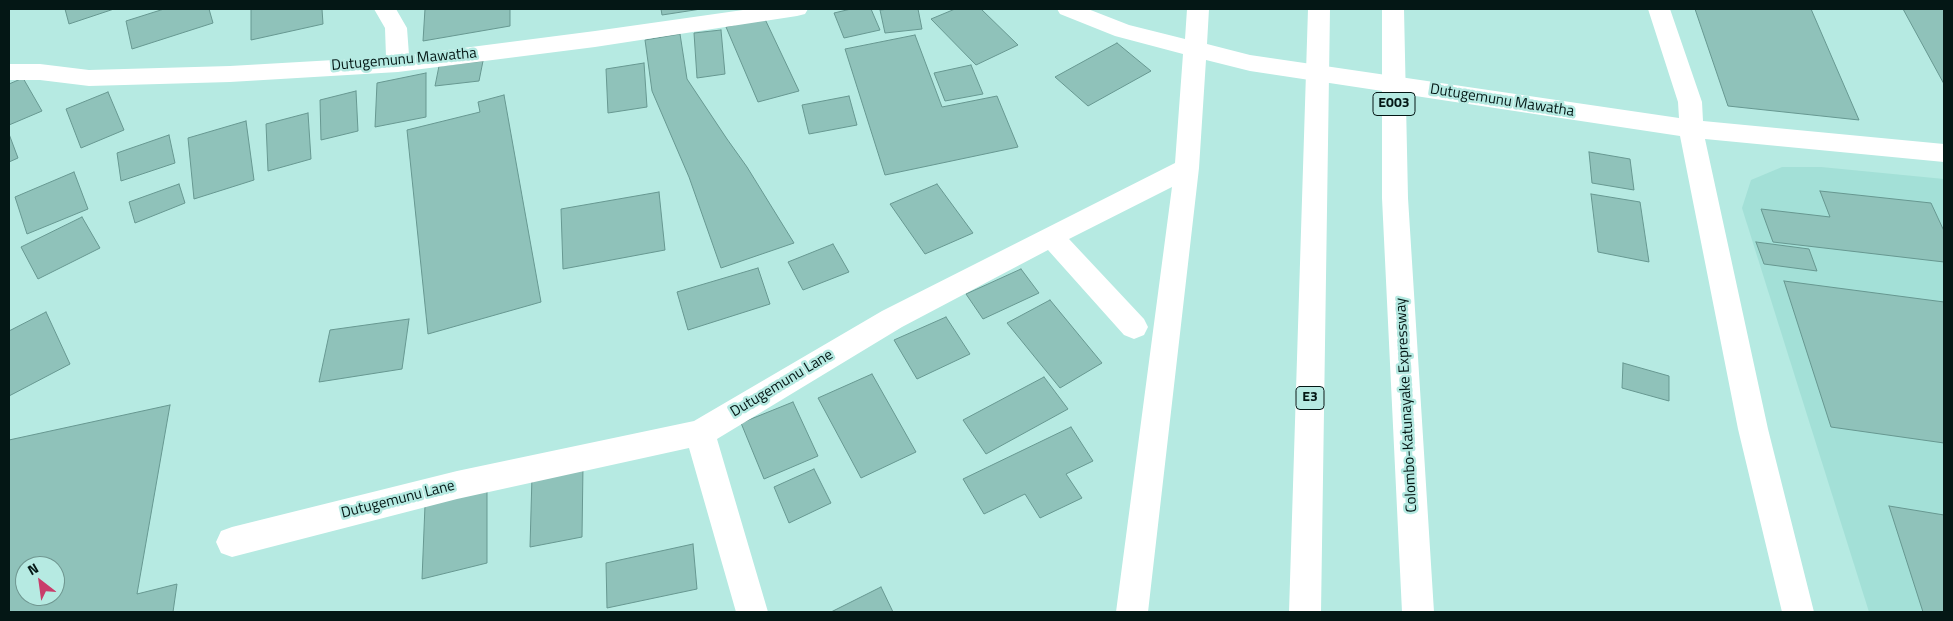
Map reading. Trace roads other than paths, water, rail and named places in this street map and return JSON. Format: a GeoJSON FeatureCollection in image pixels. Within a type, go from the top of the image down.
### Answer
{"type":"FeatureCollection","features":[{"type":"Feature","properties":{"kind":"main road"},"geometry":{"type":"LineString","coordinates":[[385,9],[396,28],[398,64]]}},
{"type":"Feature","properties":{"kind":"main road","name":"Dutugemunu Mawatha"},"geometry":{"type":"LineString","coordinates":[[9,72],[40,72],[89,78],[230,74],[398,64],[595,38],[773,10],[797,9]]}},
{"type":"Feature","properties":{"kind":"main road","name":"Dutugemunu Mawatha"},"geometry":{"type":"LineString","coordinates":[[1068,9],[1123,31],[1250,63],[1691,129],[1944,153]]}},
{"type":"Feature","properties":{"kind":"main road"},"geometry":{"type":"LineString","coordinates":[[1132,612],[1187,168],[1198,9]]}},
{"type":"Feature","properties":{"kind":"main road","name":"E3"},"geometry":{"type":"LineString","coordinates":[[1305,612],[1319,9]]}},
{"type":"Feature","properties":{"kind":"main road","name":"Colombo-Katunayake Expressway"},"geometry":{"type":"LineString","coordinates":[[1394,9],[1395,198],[1418,612]]}},
{"type":"Feature","properties":{"kind":"main road"},"geometry":{"type":"LineString","coordinates":[[1659,9],[1690,102],[1691,129],[1753,430],[1798,612]]}},
{"type":"Feature","properties":{"kind":"main road","name":"Dutugemunu Lane"},"geometry":{"type":"LineString","coordinates":[[232,542],[456,485],[700,433],[892,319],[1187,168]]}},
{"type":"Feature","properties":{"kind":"main road"},"geometry":{"type":"LineString","coordinates":[[1051,236],[1134,327]]}},
{"type":"Feature","properties":{"kind":"main road"},"geometry":{"type":"LineString","coordinates":[[700,433],[752,612]]}}]}
